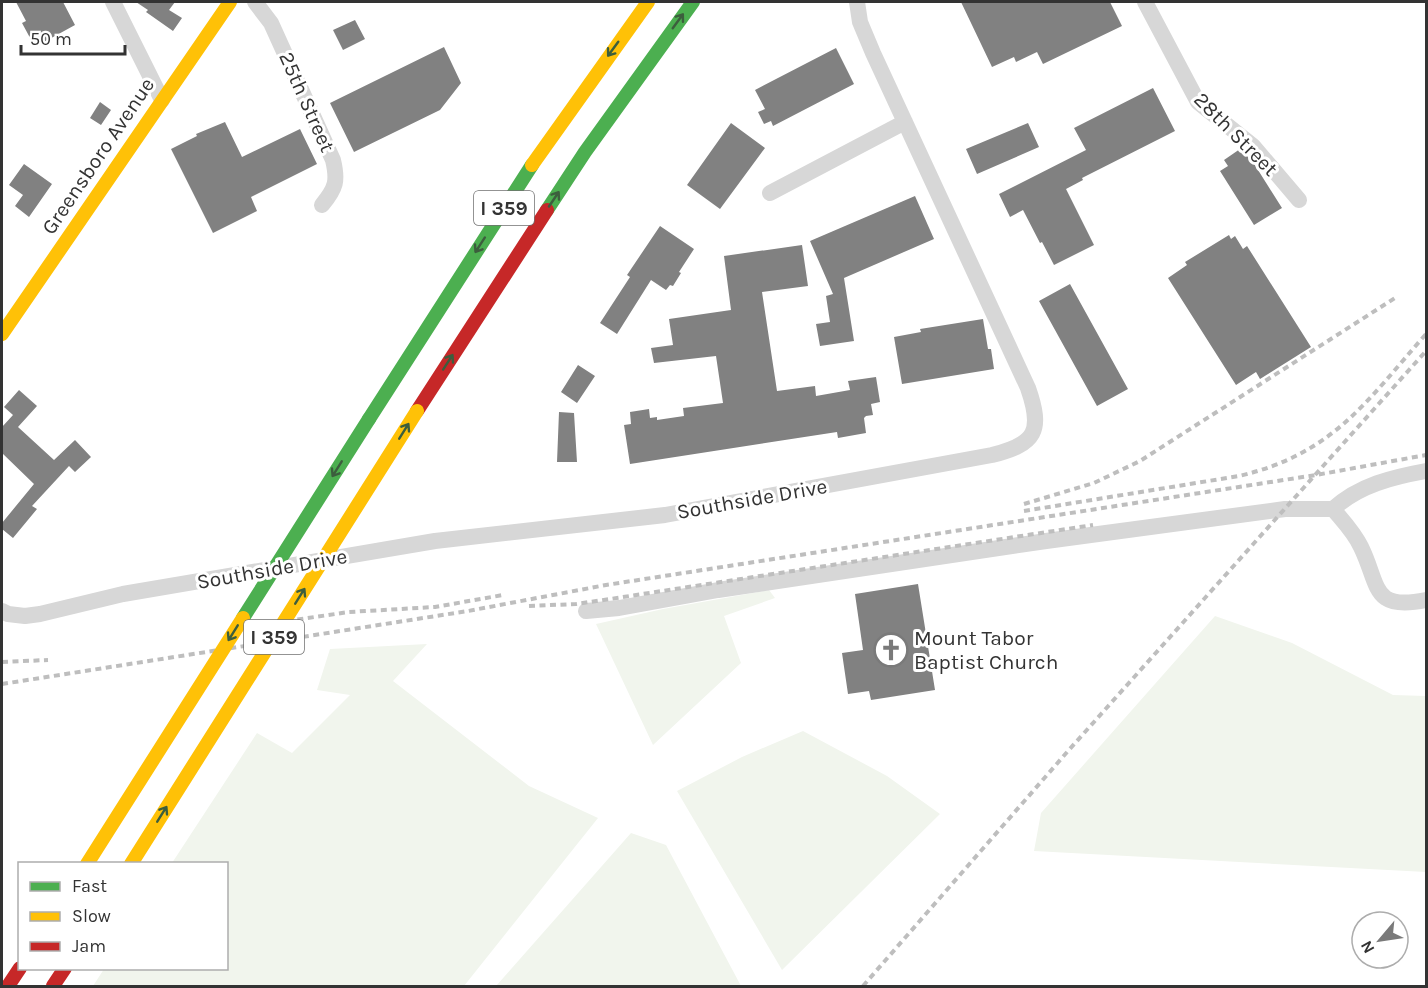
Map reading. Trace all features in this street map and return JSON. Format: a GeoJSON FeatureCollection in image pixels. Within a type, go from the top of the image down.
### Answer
{"type":"FeatureCollection","features":[{"type":"Feature","properties":{"kind":"main road","name":"Greensboro Avenue"},"geometry":{"type":"LineString","coordinates":[[2,334],[230,2]]}},
{"type":"Feature","properties":{"kind":"main road","name":"I 359"},"geometry":{"type":"LineString","coordinates":[[88,862],[533,164],[648,2]]}},
{"type":"Feature","properties":{"kind":"main road","name":"I 359"},"geometry":{"type":"LineString","coordinates":[[132,862],[417,411],[585,152],[693,2]]}},
{"type":"Feature","properties":{"kind":"main road"},"geometry":{"type":"LineString","coordinates":[[8,987],[19,970]]}},
{"type":"Feature","properties":{"kind":"main road"},"geometry":{"type":"LineString","coordinates":[[53,987],[64,970]]}},
{"type":"Feature","properties":{"kind":"street"},"geometry":{"type":"LineString","coordinates":[[113,2],[162,100]]}},
{"type":"Feature","properties":{"kind":"street","name":"25th Street"},"geometry":{"type":"LineString","coordinates":[[255,2],[271,22],[333,160],[337,176],[333,192],[322,205]]}},
{"type":"Feature","properties":{"kind":"street","name":"Southside Drive"},"geometry":{"type":"LineString","coordinates":[[2,611],[24,616],[40,614],[123,594],[435,541],[666,515],[992,455],[1020,446],[1032,436],[1036,420],[1031,396],[864,32],[857,2]]}},
{"type":"Feature","properties":{"kind":"street","name":"28th Street"},"geometry":{"type":"LineString","coordinates":[[1145,2],[1198,102],[1253,146],[1299,200]]}},
{"type":"Feature","properties":{"kind":"street"},"geometry":{"type":"LineString","coordinates":[[770,193],[905,122]]}},
{"type":"Feature","properties":{"kind":"street"},"geometry":{"type":"LineString","coordinates":[[586,611],[619,608],[718,590],[1046,541],[1285,509],[1333,509],[1346,497],[1360,489],[1426,471]]}},
{"type":"Feature","properties":{"kind":"street"},"geometry":{"type":"LineString","coordinates":[[1333,509],[1353,531],[1367,561],[1373,583],[1383,596],[1392,602],[1410,604],[1426,600]]}},
{"type":"Feature","properties":{"kind":"shaded area"},"geometry":{"type":"Polygon","coordinates":[[[769,590],[775,598],[724,616],[741,663],[653,745],[596,624],[769,590]]]}},
{"type":"Feature","properties":{"kind":"shaded area"},"geometry":{"type":"Polygon","coordinates":[[[1215,616],[1292,643],[1393,695],[1426,696],[1426,872],[1034,851],[1041,813],[1215,616]]]}},
{"type":"Feature","properties":{"kind":"shaded area"},"geometry":{"type":"Polygon","coordinates":[[[427,644],[393,681],[529,786],[598,818],[464,986],[93,986],[103,970],[228,970],[228,862],[173,862],[257,733],[292,753],[350,695],[317,690],[330,649],[427,644]]]}},
{"type":"Feature","properties":{"kind":"shaded area"},"geometry":{"type":"Polygon","coordinates":[[[803,731],[887,776],[940,814],[782,970],[677,791],[742,757],[803,731]]]}},
{"type":"Feature","properties":{"kind":"shaded area"},"geometry":{"type":"Polygon","coordinates":[[[631,833],[666,845],[741,986],[496,986],[631,833]]]}},
{"type":"Feature","properties":{"kind":"building"},"geometry":{"type":"Polygon","coordinates":[[[16,2],[63,2],[75,25],[35,47],[22,23],[26,21],[16,2]]]}},
{"type":"Feature","properties":{"kind":"building"},"geometry":{"type":"Polygon","coordinates":[[[136,2],[175,2],[169,10],[182,18],[173,31],[136,2]]]}},
{"type":"Feature","properties":{"kind":"building"},"geometry":{"type":"Polygon","coordinates":[[[961,2],[1110,2],[1122,26],[1043,64],[1037,52],[1016,62],[1014,57],[992,67],[961,2]]]}},
{"type":"Feature","properties":{"kind":"building"},"geometry":{"type":"Polygon","coordinates":[[[355,20],[365,39],[343,50],[333,30],[355,20]]]}},
{"type":"Feature","properties":{"kind":"building"},"geometry":{"type":"Polygon","coordinates":[[[444,47],[461,83],[440,110],[354,152],[330,103],[444,47]]]}},
{"type":"Feature","properties":{"kind":"building"},"geometry":{"type":"Polygon","coordinates":[[[836,48],[854,84],[773,126],[771,121],[764,124],[758,112],[765,109],[755,90],[836,48]]]}},
{"type":"Feature","properties":{"kind":"building"},"geometry":{"type":"Polygon","coordinates":[[[1153,88],[1175,131],[1082,178],[1083,180],[1066,189],[1094,245],[1054,265],[1023,210],[1010,217],[999,194],[1086,150],[1074,128],[1153,88]]]}},
{"type":"Feature","properties":{"kind":"building"},"geometry":{"type":"Polygon","coordinates":[[[100,102],[111,110],[101,125],[90,118],[100,102]]]}},
{"type":"Feature","properties":{"kind":"building"},"geometry":{"type":"Polygon","coordinates":[[[225,122],[242,157],[300,129],[317,164],[251,197],[257,211],[213,233],[171,149],[197,136],[196,134],[225,122]]]}},
{"type":"Feature","properties":{"kind":"building"},"geometry":{"type":"Polygon","coordinates":[[[731,123],[765,148],[720,209],[687,185],[731,123]]]}},
{"type":"Feature","properties":{"kind":"building"},"geometry":{"type":"Polygon","coordinates":[[[1028,123],[1039,147],[977,174],[966,149],[1028,123]]]}},
{"type":"Feature","properties":{"kind":"building"},"geometry":{"type":"Polygon","coordinates":[[[1240,149],[1253,162],[1282,208],[1254,225],[1220,171],[1228,166],[1224,160],[1240,149]]]}},
{"type":"Feature","properties":{"kind":"building"},"geometry":{"type":"Polygon","coordinates":[[[24,164],[52,184],[29,217],[15,206],[23,195],[9,185],[24,164]]]}},
{"type":"Feature","properties":{"kind":"building"},"geometry":{"type":"Polygon","coordinates":[[[915,196],[934,239],[844,278],[854,341],[820,346],[816,324],[830,322],[826,296],[833,294],[810,241],[915,196]]]}},
{"type":"Feature","properties":{"kind":"building"},"geometry":{"type":"Polygon","coordinates":[[[660,226],[694,249],[673,286],[670,285],[666,290],[651,280],[617,334],[600,323],[630,277],[627,275],[660,226]]]}},
{"type":"Feature","properties":{"kind":"building"},"geometry":{"type":"Polygon","coordinates":[[[1229,235],[1231,239],[1235,236],[1243,249],[1247,246],[1311,347],[1260,379],[1256,372],[1236,385],[1168,278],[1187,265],[1185,262],[1229,235]]]}},
{"type":"Feature","properties":{"kind":"building"},"geometry":{"type":"Polygon","coordinates":[[[802,245],[808,286],[762,292],[777,391],[815,386],[816,396],[850,390],[848,381],[876,377],[880,402],[871,404],[873,415],[864,418],[866,433],[838,438],[837,432],[630,464],[624,425],[631,424],[630,412],[649,409],[650,418],[657,417],[657,420],[684,416],[683,408],[723,403],[716,356],[654,363],[651,348],[673,345],[669,319],[731,310],[724,256],[802,245]]]}},
{"type":"Feature","properties":{"kind":"building"},"geometry":{"type":"Polygon","coordinates":[[[1070,284],[1128,389],[1097,406],[1039,301],[1070,284]]]}},
{"type":"Feature","properties":{"kind":"building"},"geometry":{"type":"Polygon","coordinates":[[[983,319],[994,369],[902,384],[894,337],[921,332],[920,329],[983,319]]]}},
{"type":"Feature","properties":{"kind":"building"},"geometry":{"type":"Polygon","coordinates":[[[578,365],[595,376],[577,403],[561,392],[578,365]]]}},
{"type":"Feature","properties":{"kind":"building"},"geometry":{"type":"Polygon","coordinates":[[[19,390],[37,406],[18,427],[54,460],[75,440],[91,457],[75,472],[69,466],[32,506],[37,509],[13,538],[2,529],[2,523],[34,484],[2,453],[2,427],[13,415],[4,407],[19,390]]]}},
{"type":"Feature","properties":{"kind":"building"},"geometry":{"type":"Polygon","coordinates":[[[559,412],[574,413],[577,462],[557,462],[559,412]]]}},
{"type":"Feature","properties":{"kind":"building"},"geometry":{"type":"Polygon","coordinates":[[[918,584],[935,690],[871,700],[869,691],[848,694],[842,653],[863,650],[855,594],[918,584]]]}},
{"type":"Feature","properties":{"kind":"railway"},"geometry":{"type":"LineString","coordinates":[[1024,504],[1094,483],[1140,461],[1395,298]]}},
{"type":"Feature","properties":{"kind":"railway"},"geometry":{"type":"LineString","coordinates":[[1024,511],[1239,476],[1272,466],[1324,439],[1345,422],[1385,382],[1426,334]]}},
{"type":"Feature","properties":{"kind":"railway"},"geometry":{"type":"LineString","coordinates":[[863,986],[1068,751],[1426,351]]}},
{"type":"Feature","properties":{"kind":"railway"},"geometry":{"type":"LineString","coordinates":[[2,684],[468,611],[606,585],[1316,475],[1426,455]]}},
{"type":"Feature","properties":{"kind":"railway"},"geometry":{"type":"LineString","coordinates":[[529,606],[576,604],[1093,525]]}},
{"type":"Feature","properties":{"kind":"railway"},"geometry":{"type":"LineString","coordinates":[[287,621],[349,612],[435,607],[503,595]]}},
{"type":"Feature","properties":{"kind":"railway"},"geometry":{"type":"LineString","coordinates":[[2,662],[48,660]]}},
{"type":"Feature","properties":{"kind":"traffic: fast"},"geometry":{"type":"LineString","coordinates":[[547,210],[585,152],[693,2]]}},
{"type":"Feature","properties":{"kind":"traffic: fast"},"geometry":{"type":"LineString","coordinates":[[369,419],[532,165]]}},
{"type":"Feature","properties":{"kind":"traffic: fast"},"geometry":{"type":"LineString","coordinates":[[243,618],[369,419]]}},
{"type":"Feature","properties":{"kind":"traffic: slow"},"geometry":{"type":"LineString","coordinates":[[2,334],[230,2]]}},
{"type":"Feature","properties":{"kind":"traffic: slow"},"geometry":{"type":"LineString","coordinates":[[532,165],[648,2]]}},
{"type":"Feature","properties":{"kind":"traffic: slow"},"geometry":{"type":"LineString","coordinates":[[132,862],[417,411]]}},
{"type":"Feature","properties":{"kind":"traffic: slow"},"geometry":{"type":"LineString","coordinates":[[88,862],[243,618]]}},
{"type":"Feature","properties":{"kind":"traffic: jam"},"geometry":{"type":"LineString","coordinates":[[417,411],[547,210]]}},
{"type":"Feature","properties":{"kind":"traffic: jam"},"geometry":{"type":"LineString","coordinates":[[8,986],[19,970]]}},
{"type":"Feature","properties":{"kind":"traffic: jam"},"geometry":{"type":"LineString","coordinates":[[53,986],[64,970]]}},
{"type":"Feature","properties":{"kind":"place","name":"Mount Tabor Baptist Church"},"geometry":{"type":"Point","coordinates":[891,650]}}]}
